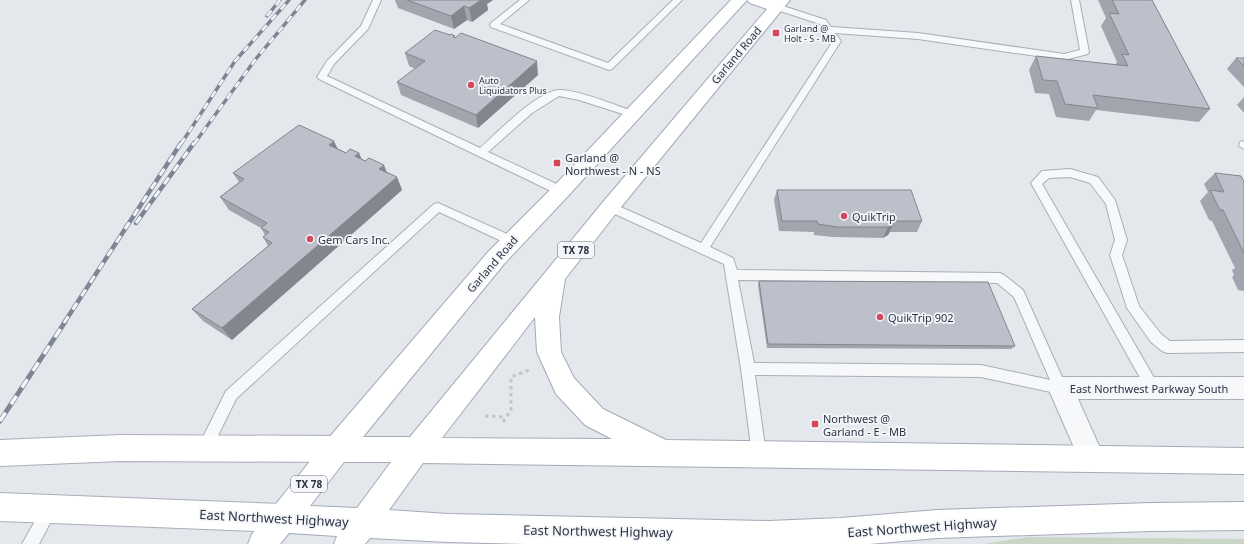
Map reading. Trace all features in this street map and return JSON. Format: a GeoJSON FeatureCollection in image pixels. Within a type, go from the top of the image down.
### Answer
{"type":"FeatureCollection","features":[{"type":"Feature","properties":{"kind":"main road","name":"Garland Road"},"geometry":{"type":"LineString","coordinates":[[262,544],[368,410],[512,241],[561,191],[739,0]]}},
{"type":"Feature","properties":{"kind":"main road"},"geometry":{"type":"LineString","coordinates":[[755,0],[780,3]]}},
{"type":"Feature","properties":{"kind":"main road","name":"Garland Road"},"geometry":{"type":"LineString","coordinates":[[355,533],[415,451],[610,207],[780,3]]}},
{"type":"Feature","properties":{"kind":"main road"},"geometry":{"type":"LineString","coordinates":[[556,275],[546,317],[549,352],[565,386],[594,417],[663,453]]}},
{"type":"Feature","properties":{"kind":"main road"},"geometry":{"type":"LineString","coordinates":[[0,453],[121,448],[336,449],[1244,460]]}},
{"type":"Feature","properties":{"kind":"main road","name":"East Northwest Highway"},"geometry":{"type":"LineString","coordinates":[[0,508],[50,508],[282,518],[355,533],[448,528],[769,534],[841,532],[953,523],[1151,517],[1244,516]]}},
{"type":"Feature","properties":{"kind":"main road"},"geometry":{"type":"LineString","coordinates":[[695,544],[769,534]]}},
{"type":"Feature","properties":{"kind":"street","name":"East Northwest Parkway South"},"geometry":{"type":"LineString","coordinates":[[1092,459],[1060,388],[1244,388]]}},
{"type":"Feature","properties":{"kind":"lane"},"geometry":{"type":"LineString","coordinates":[[377,0],[365,27],[330,63],[322,78],[561,191]]}},
{"type":"Feature","properties":{"kind":"lane"},"geometry":{"type":"LineString","coordinates":[[525,0],[494,25],[609,68],[678,0]]}},
{"type":"Feature","properties":{"kind":"lane"},"geometry":{"type":"LineString","coordinates":[[829,30],[868,31],[912,35],[1064,57],[1085,52],[1074,0]]}},
{"type":"Feature","properties":{"kind":"lane"},"geometry":{"type":"LineString","coordinates":[[703,249],[837,41],[823,22],[780,3]]}},
{"type":"Feature","properties":{"kind":"lane"},"geometry":{"type":"LineString","coordinates":[[481,153],[539,102],[559,93],[604,104],[632,114]]}},
{"type":"Feature","properties":{"kind":"lane"},"geometry":{"type":"LineString","coordinates":[[1152,388],[1036,183],[1046,174],[1070,173],[1094,180],[1111,203],[1121,240],[1116,255],[1133,308],[1156,338],[1167,347],[1244,346]]}},
{"type":"Feature","properties":{"kind":"lane"},"geometry":{"type":"LineString","coordinates":[[204,449],[231,396],[438,207],[512,241]]}},
{"type":"Feature","properties":{"kind":"lane"},"geometry":{"type":"LineString","coordinates":[[610,207],[729,261],[748,369],[759,454]]}},
{"type":"Feature","properties":{"kind":"lane"},"geometry":{"type":"LineString","coordinates":[[732,275],[1000,278],[1019,294],[1060,388]]}},
{"type":"Feature","properties":{"kind":"lane"},"geometry":{"type":"LineString","coordinates":[[748,369],[981,371],[1060,388]]}},
{"type":"Feature","properties":{"kind":"lane"},"geometry":{"type":"LineString","coordinates":[[30,544],[50,508]]}},
{"type":"Feature","properties":{"kind":"path"},"geometry":{"type":"LineString","coordinates":[[503,422],[511,410],[511,377],[536,367]]}},
{"type":"Feature","properties":{"kind":"path"},"geometry":{"type":"LineString","coordinates":[[485,416],[507,417]]}},
{"type":"Feature","properties":{"kind":"green space"},"geometry":{"type":"Polygon","coordinates":[[[1028,537],[1244,539],[1244,544],[984,544],[1028,537]]]}},
{"type":"Feature","properties":{"kind":"building"},"geometry":{"type":"Polygon","coordinates":[[[407,0],[481,0],[469,8],[464,6],[451,16],[407,0]]]}},
{"type":"Feature","properties":{"kind":"building"},"geometry":{"type":"Polygon","coordinates":[[[1112,0],[1152,0],[1210,109],[1093,95],[1098,108],[1065,104],[1057,81],[1043,80],[1036,56],[1128,66],[1122,54],[1129,55],[1109,13],[1119,14],[1112,0]]]}},
{"type":"Feature","properties":{"kind":"building","name":"Auto Liquidators Plus"},"geometry":{"type":"Polygon","coordinates":[[[435,30],[450,35],[451,34],[455,36],[453,37],[455,38],[461,33],[537,61],[476,115],[397,82],[425,61],[405,53],[435,30]]]}},
{"type":"Feature","properties":{"kind":"building"},"geometry":{"type":"Polygon","coordinates":[[[1236,58],[1244,58],[1244,66],[1236,58]]]}},
{"type":"Feature","properties":{"kind":"building","name":"Gem Cars Inc."},"geometry":{"type":"Polygon","coordinates":[[[299,125],[334,141],[329,145],[346,153],[350,149],[359,153],[355,156],[365,161],[369,158],[384,165],[379,169],[397,177],[222,328],[192,309],[272,243],[263,237],[269,232],[261,228],[267,223],[220,197],[244,179],[233,173],[299,125]]]}},
{"type":"Feature","properties":{"kind":"building"},"geometry":{"type":"Polygon","coordinates":[[[1215,173],[1241,176],[1244,182],[1244,253],[1223,210],[1220,210],[1210,190],[1224,192],[1215,173]]]}},
{"type":"Feature","properties":{"kind":"building","name":"QuikTrip"},"geometry":{"type":"Polygon","coordinates":[[[777,190],[911,190],[922,221],[892,221],[893,225],[888,227],[837,227],[818,224],[817,221],[782,221],[777,190]]]}},
{"type":"Feature","properties":{"kind":"building","name":"QuikTrip 902"},"geometry":{"type":"Polygon","coordinates":[[[759,281],[988,282],[1015,346],[768,344],[759,281]]]}},
{"type":"Feature","properties":{"kind":"railway"},"geometry":{"type":"LineString","coordinates":[[267,16],[280,0]]}},
{"type":"Feature","properties":{"kind":"railway"},"geometry":{"type":"LineString","coordinates":[[181,144],[235,61],[289,0]]}},
{"type":"Feature","properties":{"kind":"railway"},"geometry":{"type":"LineString","coordinates":[[194,144],[255,60],[305,0]]}},
{"type":"Feature","properties":{"kind":"railway"},"geometry":{"type":"LineString","coordinates":[[64,323],[181,143]]}},
{"type":"Feature","properties":{"kind":"railway"},"geometry":{"type":"LineString","coordinates":[[136,223],[194,143]]}},
{"type":"Feature","properties":{"kind":"railway"},"geometry":{"type":"LineString","coordinates":[[0,421],[65,322]]}},
{"type":"Feature","properties":{"kind":"place","name":"Garland @ Holt - S - MB"},"geometry":{"type":"Point","coordinates":[776,33]}},
{"type":"Feature","properties":{"kind":"place","name":"Auto Liquidators Plus"},"geometry":{"type":"Point","coordinates":[471,85]}},
{"type":"Feature","properties":{"kind":"place","name":"Garland @ Northwest - N - NS"},"geometry":{"type":"Point","coordinates":[557,163]}},
{"type":"Feature","properties":{"kind":"place","name":"QuikTrip"},"geometry":{"type":"Point","coordinates":[844,216]}},
{"type":"Feature","properties":{"kind":"place","name":"Gem Cars Inc."},"geometry":{"type":"Point","coordinates":[310,239]}},
{"type":"Feature","properties":{"kind":"place","name":"QuikTrip 902"},"geometry":{"type":"Point","coordinates":[880,317]}},
{"type":"Feature","properties":{"kind":"place","name":"Northwest @ Garland - E - MB"},"geometry":{"type":"Point","coordinates":[815,424]}}]}
